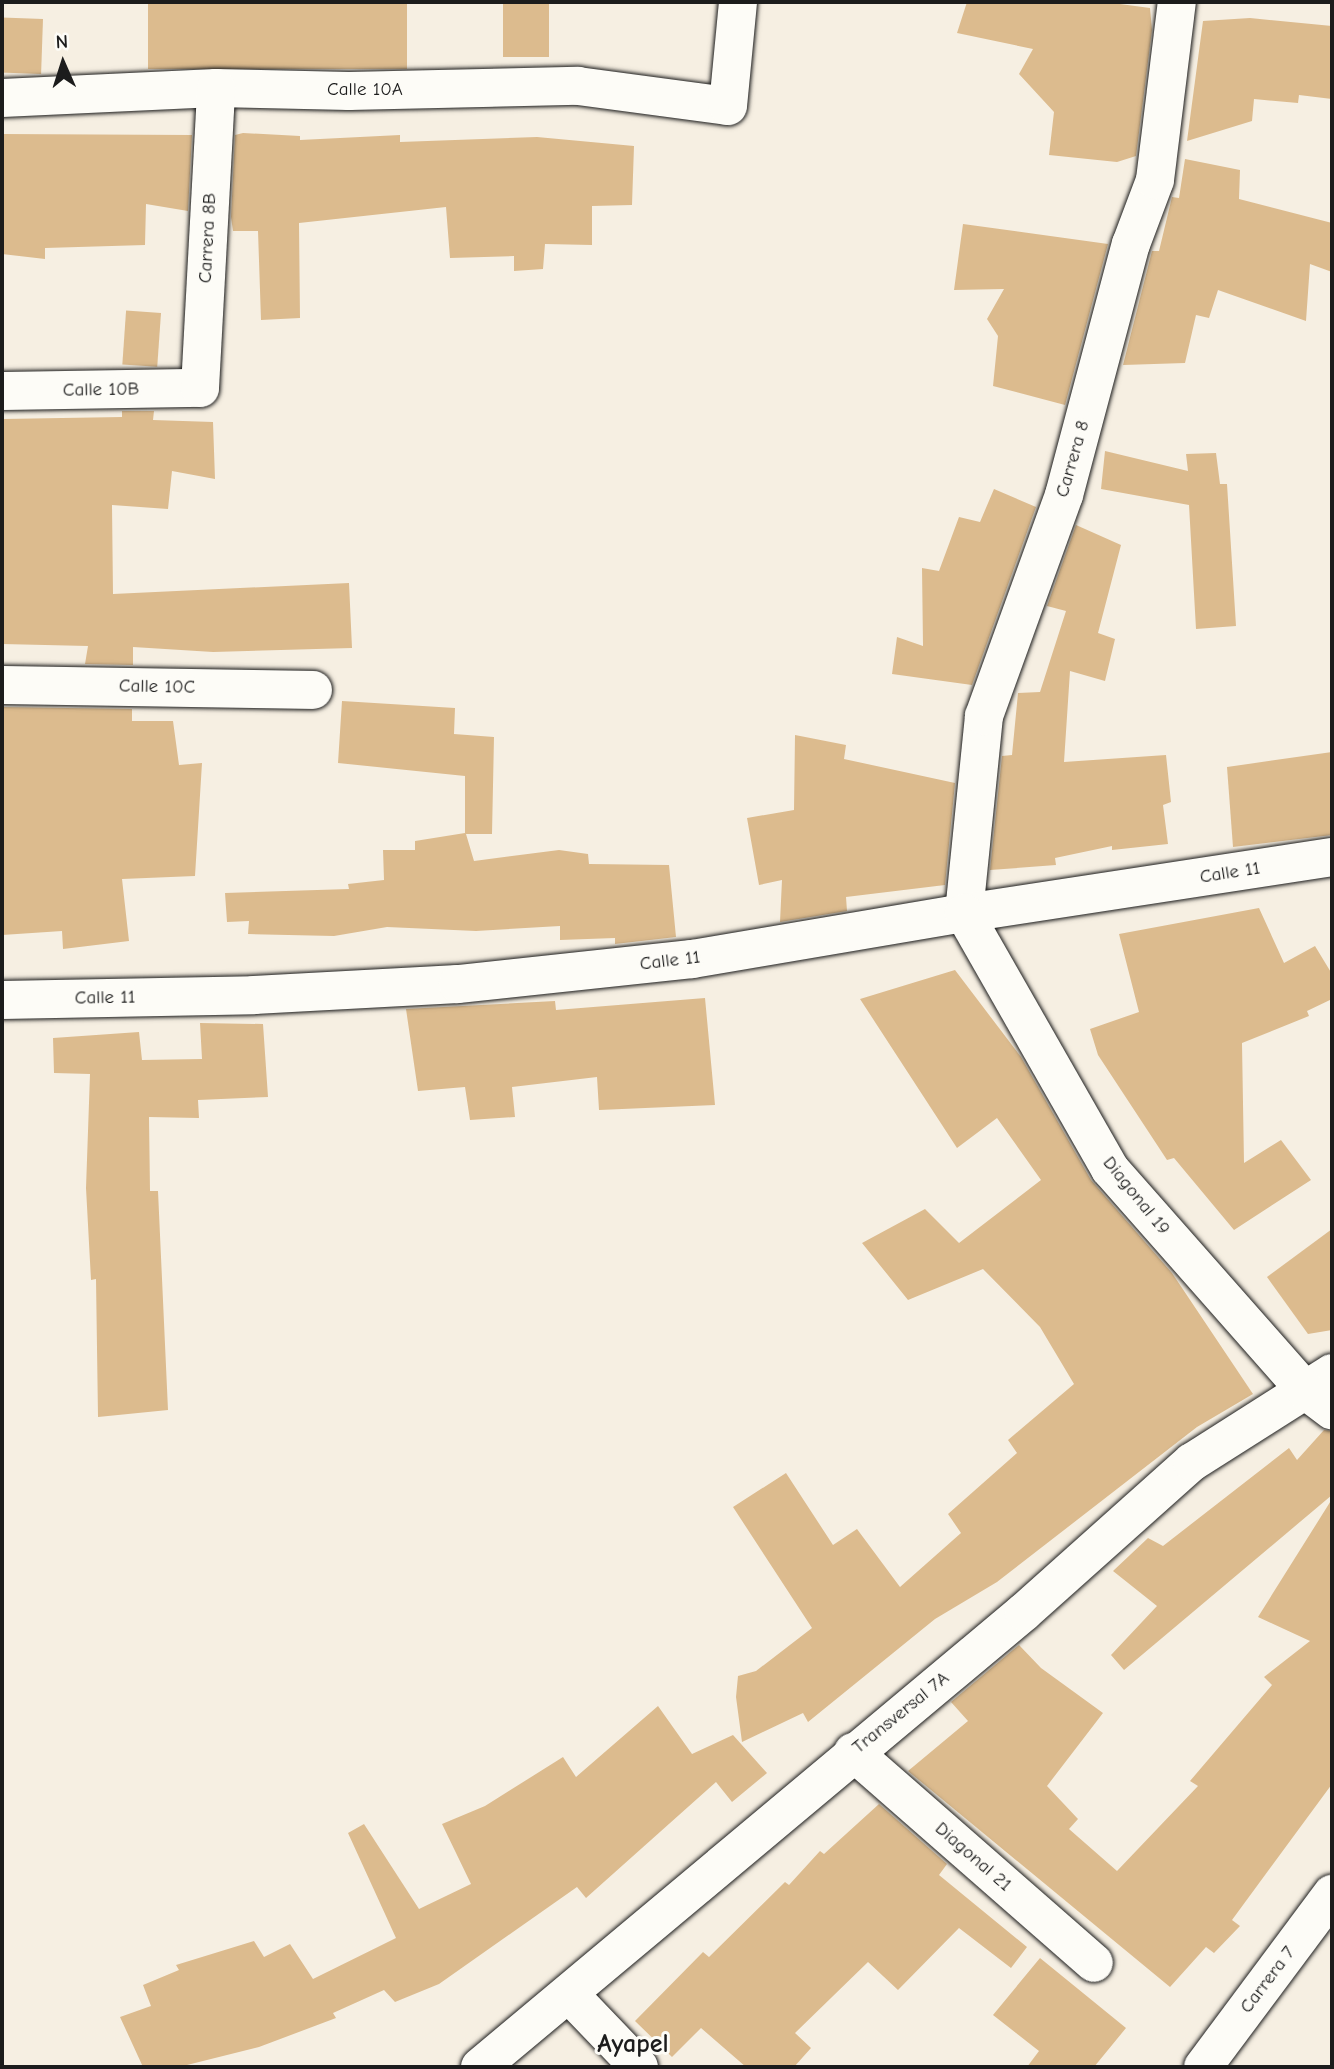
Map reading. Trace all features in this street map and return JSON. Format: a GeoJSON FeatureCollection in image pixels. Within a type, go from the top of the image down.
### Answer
{"type":"FeatureCollection","features":[{"type":"Feature","properties":{"kind":"street","name":"Calle 10A"},"geometry":{"type":"LineString","coordinates":[[2,97],[216,88],[349,91],[578,86],[728,106],[738,2]]}},
{"type":"Feature","properties":{"kind":"street","name":"Carrera 8"},"geometry":{"type":"LineString","coordinates":[[964,913],[984,716],[1064,495],[1131,244],[1155,180],[1177,2]]}},
{"type":"Feature","properties":{"kind":"street","name":"Carrera 8B"},"geometry":{"type":"LineString","coordinates":[[200,388],[216,88]]}},
{"type":"Feature","properties":{"kind":"street","name":"Calle 10B"},"geometry":{"type":"LineString","coordinates":[[2,391],[200,388]]}},
{"type":"Feature","properties":{"kind":"street","name":"Calle 10C"},"geometry":{"type":"LineString","coordinates":[[2,685],[313,690]]}},
{"type":"Feature","properties":{"kind":"street","name":"Calle 11"},"geometry":{"type":"LineString","coordinates":[[2,1000],[254,995],[458,984],[692,959],[964,913],[1332,857]]}},
{"type":"Feature","properties":{"kind":"street","name":"Diagonal 19"},"geometry":{"type":"LineString","coordinates":[[964,913],[1110,1169],[1323,1391]]}},
{"type":"Feature","properties":{"kind":"street","name":"Transversal 7A"},"geometry":{"type":"LineString","coordinates":[[480,2067],[852,1752],[1024,1612],[1192,1462],[1323,1391]]}},
{"type":"Feature","properties":{"kind":"street","name":"Diagonal 21"},"geometry":{"type":"LineString","coordinates":[[852,1752],[1094,1963]]}},
{"type":"Feature","properties":{"kind":"street","name":"Carrera 7"},"geometry":{"type":"LineString","coordinates":[[1210,2064],[1332,1894]]}},
{"type":"Feature","properties":{"kind":"street"},"geometry":{"type":"LineString","coordinates":[[569,1994],[639,2067]]}},
{"type":"Feature","properties":{"kind":"building"},"geometry":{"type":"Polygon","coordinates":[[[148,2],[407,2],[407,69],[148,69],[148,2]]]}},
{"type":"Feature","properties":{"kind":"building"},"geometry":{"type":"Polygon","coordinates":[[[503,2],[549,2],[549,57],[503,57],[503,2]]]}},
{"type":"Feature","properties":{"kind":"building"},"geometry":{"type":"Polygon","coordinates":[[[967,2],[1105,2],[1150,8],[1152,30],[1136,156],[1117,162],[1049,155],[1054,112],[1019,74],[1033,49],[957,33],[967,2]]]}},
{"type":"Feature","properties":{"kind":"building"},"geometry":{"type":"Polygon","coordinates":[[[2,18],[43,19],[41,74],[2,73],[2,18]]]}},
{"type":"Feature","properties":{"kind":"building"},"geometry":{"type":"Polygon","coordinates":[[[1250,18],[1332,26],[1332,99],[1299,95],[1298,103],[1254,99],[1252,121],[1187,141],[1203,21],[1250,18]]]}},
{"type":"Feature","properties":{"kind":"building"},"geometry":{"type":"Polygon","coordinates":[[[243,133],[300,136],[300,140],[400,135],[400,142],[537,137],[634,146],[632,205],[592,206],[592,245],[545,244],[543,269],[514,271],[514,256],[450,258],[446,207],[299,223],[300,318],[261,320],[258,231],[233,231],[231,217],[235,135],[243,133]]]}},
{"type":"Feature","properties":{"kind":"building"},"geometry":{"type":"Polygon","coordinates":[[[2,134],[192,135],[188,211],[146,204],[145,245],[45,248],[45,259],[2,254],[2,134]]]}},
{"type":"Feature","properties":{"kind":"building"},"geometry":{"type":"Polygon","coordinates":[[[1185,159],[1240,170],[1239,199],[1332,223],[1332,272],[1310,264],[1306,321],[1218,290],[1209,318],[1196,315],[1185,363],[1123,365],[1152,251],[1159,251],[1172,197],[1179,198],[1185,159]]]}},
{"type":"Feature","properties":{"kind":"building"},"geometry":{"type":"Polygon","coordinates":[[[963,224],[1108,244],[1065,405],[993,386],[998,336],[987,319],[1004,289],[954,290],[963,224]]]}},
{"type":"Feature","properties":{"kind":"building"},"geometry":{"type":"Polygon","coordinates":[[[126,311],[161,313],[157,367],[122,364],[126,311]]]}},
{"type":"Feature","properties":{"kind":"building"},"geometry":{"type":"Polygon","coordinates":[[[122,411],[154,411],[153,420],[213,422],[215,479],[172,471],[168,509],[112,505],[113,594],[349,583],[352,648],[213,652],[133,647],[133,665],[85,664],[88,646],[2,644],[2,419],[122,417],[122,411]]]}},
{"type":"Feature","properties":{"kind":"building"},"geometry":{"type":"Polygon","coordinates":[[[1105,451],[1188,471],[1186,454],[1216,453],[1220,484],[1227,484],[1236,626],[1196,629],[1189,505],[1101,489],[1105,451]]]}},
{"type":"Feature","properties":{"kind":"building"},"geometry":{"type":"Polygon","coordinates":[[[994,489],[1036,507],[972,685],[892,674],[897,637],[923,646],[922,568],[939,571],[959,517],[980,522],[994,489]]]}},
{"type":"Feature","properties":{"kind":"building"},"geometry":{"type":"Polygon","coordinates":[[[1076,525],[1121,545],[1098,633],[1115,639],[1105,681],[1070,671],[1064,762],[1166,755],[1171,802],[1163,805],[1168,844],[1112,850],[1112,846],[1055,858],[1056,865],[990,870],[1002,756],[1012,755],[1018,693],[1040,692],[1066,611],[1047,606],[1076,525]]]}},
{"type":"Feature","properties":{"kind":"building"},"geometry":{"type":"Polygon","coordinates":[[[342,701],[455,708],[454,734],[494,737],[492,834],[466,834],[474,861],[559,850],[588,854],[589,864],[669,865],[676,937],[615,944],[615,938],[560,940],[560,926],[476,931],[387,927],[334,936],[248,934],[249,921],[227,922],[225,893],[349,889],[348,884],[384,880],[383,850],[415,850],[415,841],[465,833],[465,776],[338,763],[342,701]]]}},
{"type":"Feature","properties":{"kind":"building"},"geometry":{"type":"Polygon","coordinates":[[[2,707],[132,709],[132,721],[173,721],[179,765],[202,763],[195,876],[122,879],[129,941],[63,949],[62,931],[2,935],[2,707]]]}},
{"type":"Feature","properties":{"kind":"building"},"geometry":{"type":"Polygon","coordinates":[[[795,735],[846,745],[844,759],[955,783],[945,885],[846,897],[847,911],[780,922],[782,880],[759,885],[747,818],[794,810],[795,735]]]}},
{"type":"Feature","properties":{"kind":"building"},"geometry":{"type":"Polygon","coordinates":[[[1332,752],[1332,835],[1233,847],[1227,767],[1332,752]]]}},
{"type":"Feature","properties":{"kind":"building"},"geometry":{"type":"Polygon","coordinates":[[[1259,908],[1284,963],[1315,946],[1332,974],[1332,999],[1307,1011],[1309,1016],[1242,1043],[1244,1163],[1281,1140],[1311,1180],[1234,1230],[1174,1158],[1167,1160],[1098,1055],[1090,1029],[1139,1012],[1119,934],[1259,908]]]}},
{"type":"Feature","properties":{"kind":"building"},"geometry":{"type":"Polygon","coordinates":[[[955,970],[1021,1057],[1091,1180],[1172,1273],[1253,1394],[1197,1427],[997,1582],[935,1619],[808,1722],[803,1713],[742,1742],[736,1697],[738,1676],[756,1671],[812,1628],[733,1507],[786,1473],[833,1545],[857,1529],[900,1587],[961,1533],[948,1514],[1017,1453],[1008,1440],[1074,1384],[1040,1327],[983,1269],[908,1300],[862,1243],[925,1209],[959,1243],[1041,1180],[997,1118],[957,1148],[860,999],[955,970]]]}},
{"type":"Feature","properties":{"kind":"building"},"geometry":{"type":"Polygon","coordinates":[[[705,998],[715,1105],[599,1110],[597,1077],[512,1087],[515,1117],[470,1120],[465,1087],[418,1091],[406,1009],[555,1001],[556,1010],[705,998]]]}},
{"type":"Feature","properties":{"kind":"building"},"geometry":{"type":"Polygon","coordinates":[[[200,1023],[263,1024],[268,1097],[198,1100],[199,1118],[149,1117],[150,1191],[158,1191],[168,1410],[98,1417],[96,1279],[91,1280],[86,1188],[90,1074],[54,1073],[53,1038],[139,1032],[142,1060],[202,1059],[200,1023]]]}},
{"type":"Feature","properties":{"kind":"building"},"geometry":{"type":"Polygon","coordinates":[[[1332,1229],[1332,1330],[1308,1334],[1267,1277],[1332,1229]]]}},
{"type":"Feature","properties":{"kind":"building"},"geometry":{"type":"Polygon","coordinates":[[[1324,1430],[1332,1431],[1332,1495],[1124,1670],[1111,1655],[1157,1606],[1113,1571],[1148,1538],[1163,1546],[1289,1448],[1297,1460],[1324,1430]]]}},
{"type":"Feature","properties":{"kind":"building"},"geometry":{"type":"Polygon","coordinates":[[[1332,1499],[1332,1784],[1232,1920],[1240,1926],[1214,1953],[1206,1947],[1170,1987],[908,1771],[968,1721],[951,1702],[1019,1645],[1041,1668],[1103,1713],[1047,1786],[1078,1819],[1069,1829],[1117,1871],[1198,1786],[1190,1781],[1272,1685],[1264,1677],[1310,1641],[1258,1617],[1332,1499]]]}},
{"type":"Feature","properties":{"kind":"building"},"geometry":{"type":"Polygon","coordinates":[[[658,1706],[692,1754],[733,1735],[767,1773],[732,1802],[716,1782],[586,1898],[577,1887],[439,1984],[395,2002],[384,1990],[333,2013],[336,2018],[259,2047],[179,2067],[143,2067],[120,2017],[151,2006],[143,1985],[179,1970],[176,1965],[254,1941],[264,1957],[290,1944],[313,1979],[396,1938],[348,1833],[364,1824],[419,1909],[471,1884],[442,1824],[485,1806],[563,1757],[576,1777],[658,1706]]]}},
{"type":"Feature","properties":{"kind":"building"},"geometry":{"type":"Polygon","coordinates":[[[879,1804],[947,1864],[939,1875],[1027,1947],[1011,1968],[959,1928],[898,1990],[868,1962],[795,2033],[811,2048],[794,2067],[746,2067],[701,2028],[672,2057],[635,2021],[703,1952],[709,1957],[785,1882],[789,1885],[820,1851],[824,1854],[879,1804]]]}},
{"type":"Feature","properties":{"kind":"building"},"geometry":{"type":"Polygon","coordinates":[[[1040,1958],[1126,2028],[1094,2067],[1027,2067],[1039,2051],[993,2015],[1040,1958]]]}},
{"type":"Feature","properties":{"kind":"district","name":"Ayapel"},"geometry":{"type":"Point","coordinates":[633,2045]}}]}
